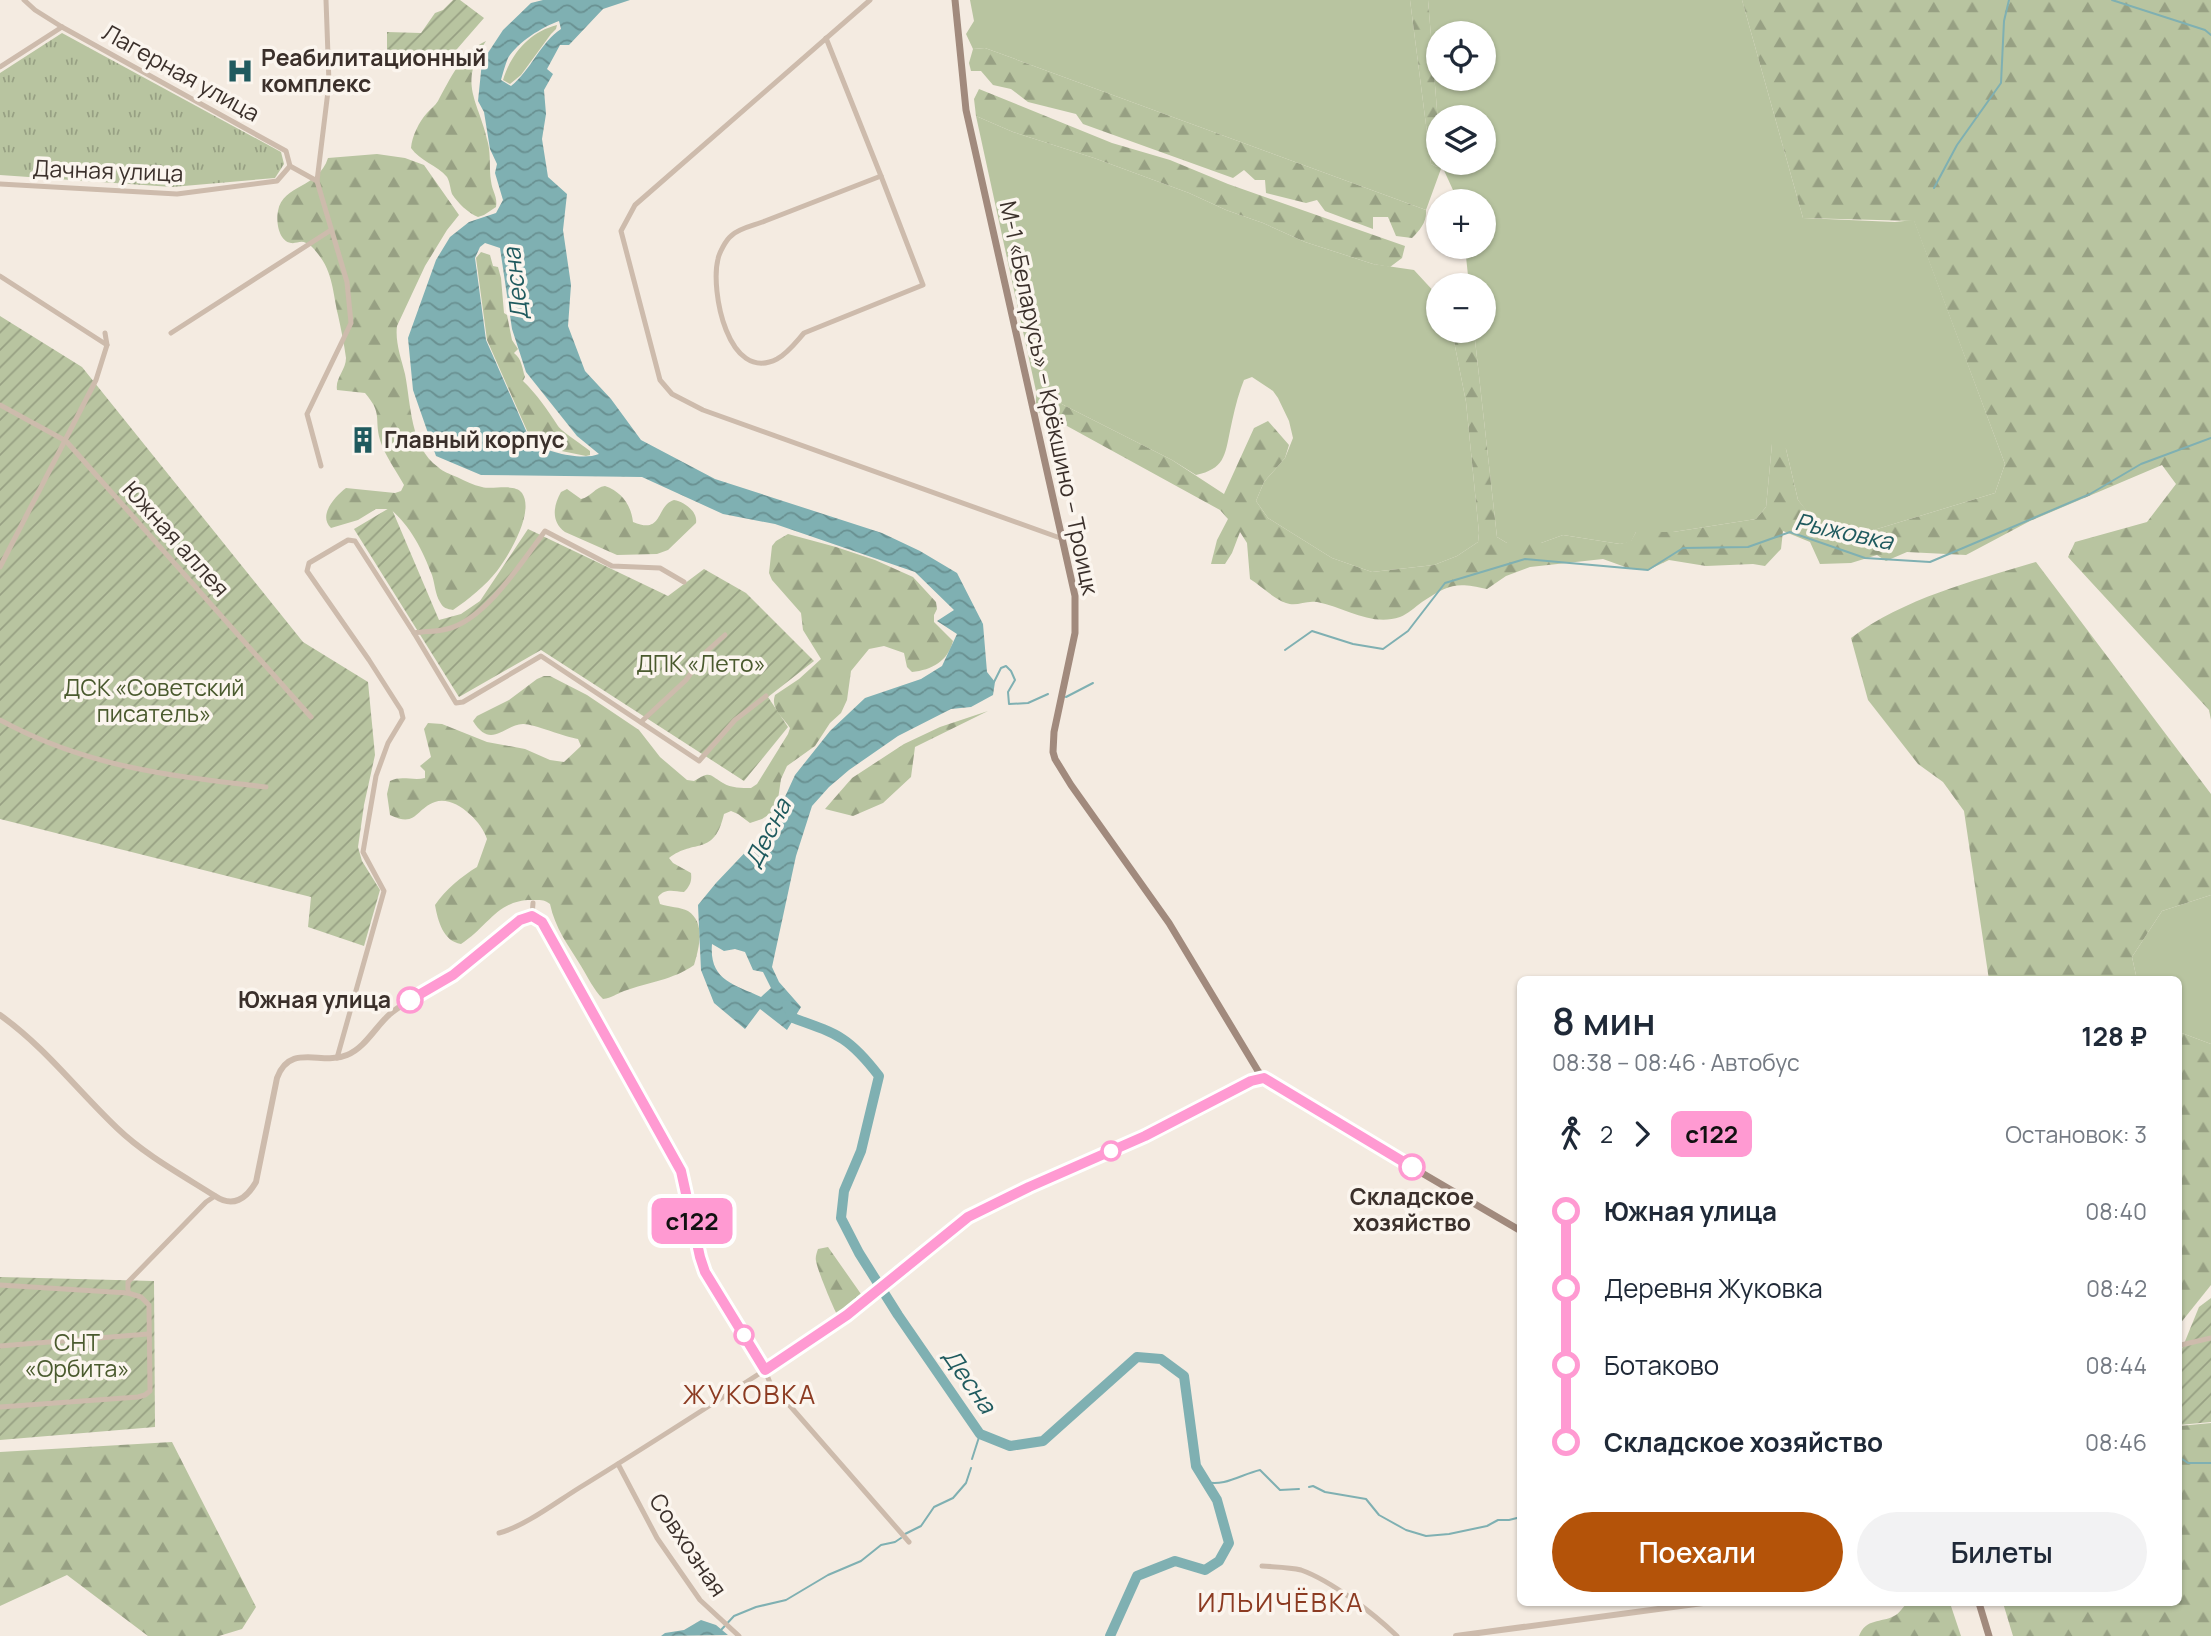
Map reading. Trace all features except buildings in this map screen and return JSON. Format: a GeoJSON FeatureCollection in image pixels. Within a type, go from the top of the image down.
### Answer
{"type":"FeatureCollection","features":[{"type":"Feature","properties":{"kind":"main road","name":"М-1 «Беларусь» – Крёкшино – Троицк"},"geometry":{"type":"LineString","coordinates":[[955,0],[966,110],[1075,596],[1074,634],[1054,732],[1055,759],[1168,923],[1264,1078]]}},
{"type":"Feature","properties":{"kind":"main road"},"geometry":{"type":"LineString","coordinates":[[1264,1078],[1517,1229]]}},
{"type":"Feature","properties":{"kind":"main road"},"geometry":{"type":"LineString","coordinates":[[1980,1606],[1989,1636]]}},
{"type":"Feature","properties":{"kind":"street","name":"Лагерная улица"},"geometry":{"type":"LineString","coordinates":[[24,0],[62,27],[286,151],[290,166]]}},
{"type":"Feature","properties":{"kind":"street"},"geometry":{"type":"LineString","coordinates":[[321,466],[307,414],[351,323],[346,282],[317,181],[329,83],[326,0]]}},
{"type":"Feature","properties":{"kind":"street"},"geometry":{"type":"LineString","coordinates":[[870,0],[635,205],[621,231],[660,380],[672,394],[703,411],[1063,539]]}},
{"type":"Feature","properties":{"kind":"street"},"geometry":{"type":"LineString","coordinates":[[0,67],[62,27]]}},
{"type":"Feature","properties":{"kind":"street"},"geometry":{"type":"LineString","coordinates":[[826,38],[881,176],[923,285],[804,333],[791,348],[776,359],[752,362],[737,352],[718,303],[718,259],[732,234],[881,176]]}},
{"type":"Feature","properties":{"kind":"street"},"geometry":{"type":"LineString","coordinates":[[290,166],[317,181]]}},
{"type":"Feature","properties":{"kind":"street","name":"Дачная улица"},"geometry":{"type":"LineString","coordinates":[[0,184],[177,194],[277,181],[290,166]]}},
{"type":"Feature","properties":{"kind":"street"},"geometry":{"type":"LineString","coordinates":[[171,333],[331,230]]}},
{"type":"Feature","properties":{"kind":"street"},"geometry":{"type":"LineString","coordinates":[[0,276],[107,345]]}},
{"type":"Feature","properties":{"kind":"street"},"geometry":{"type":"LineString","coordinates":[[0,567],[96,380],[107,345],[105,333]]}},
{"type":"Feature","properties":{"kind":"street","name":"Южная аллея"},"geometry":{"type":"LineString","coordinates":[[0,405],[66,441],[311,717]]}},
{"type":"Feature","properties":{"kind":"street"},"geometry":{"type":"LineString","coordinates":[[414,632],[447,629],[464,622],[491,601],[545,531],[612,566],[660,568],[684,582]]}},
{"type":"Feature","properties":{"kind":"street"},"geometry":{"type":"LineString","coordinates":[[337,1058],[384,891],[363,852],[376,776],[388,743],[403,718],[401,710],[369,660],[307,571],[309,563],[348,540],[355,541],[456,703],[463,702],[541,656],[699,761],[735,720],[766,696]]}},
{"type":"Feature","properties":{"kind":"street"},"geometry":{"type":"LineString","coordinates":[[641,722],[686,680],[706,652],[725,635]]}},
{"type":"Feature","properties":{"kind":"street"},"geometry":{"type":"LineString","coordinates":[[0,720],[21,732],[75,754],[130,769],[265,787]]}},
{"type":"Feature","properties":{"kind":"street"},"geometry":{"type":"LineString","coordinates":[[532,916],[533,903]]}},
{"type":"Feature","properties":{"kind":"street"},"geometry":{"type":"LineString","coordinates":[[0,1015],[36,1042],[119,1130],[142,1149],[226,1202],[239,1200],[247,1196],[256,1182],[277,1077],[286,1063],[296,1057],[337,1058],[351,1054],[401,1005],[453,975],[520,920],[532,916],[542,922],[681,1171],[705,1272],[765,1370],[770,1383],[909,1542]]}},
{"type":"Feature","properties":{"kind":"street"},"geometry":{"type":"LineString","coordinates":[[499,1533],[508,1531],[618,1464],[826,1331],[968,1217],[1145,1136],[1248,1083],[1264,1078]]}},
{"type":"Feature","properties":{"kind":"street"},"geometry":{"type":"LineString","coordinates":[[128,1293],[128,1282],[215,1196]]}},
{"type":"Feature","properties":{"kind":"street"},"geometry":{"type":"LineString","coordinates":[[0,1285],[128,1293],[141,1297],[149,1305],[150,1391],[145,1395],[0,1407]]}},
{"type":"Feature","properties":{"kind":"street"},"geometry":{"type":"LineString","coordinates":[[0,1346],[148,1334]]}},
{"type":"Feature","properties":{"kind":"street"},"geometry":{"type":"LineString","coordinates":[[2182,1345],[2211,1338]]}},
{"type":"Feature","properties":{"kind":"street","name":"Совхозная"},"geometry":{"type":"LineString","coordinates":[[618,1464],[657,1538],[693,1590],[719,1620],[739,1636]]}},
{"type":"Feature","properties":{"kind":"street"},"geometry":{"type":"LineString","coordinates":[[1262,1566],[1300,1570],[1318,1579],[1360,1604],[1397,1636]]}},
{"type":"Feature","properties":{"kind":"street"},"geometry":{"type":"LineString","coordinates":[[1456,1636],[1681,1606]]}},
{"type":"Feature","properties":{"kind":"green space"},"geometry":{"type":"Polygon","coordinates":[[[453,0],[460,0],[484,18],[443,65],[387,63],[387,32],[421,33],[435,13],[443,10],[453,0]]]}},
{"type":"Feature","properties":{"kind":"green space"},"geometry":{"type":"Polygon","coordinates":[[[970,0],[1410,0],[1426,125],[1426,175],[1439,175],[1434,189],[1426,189],[1426,210],[985,48],[973,49],[966,34],[974,21],[970,0]]]}},
{"type":"Feature","properties":{"kind":"green space"},"geometry":{"type":"Polygon","coordinates":[[[1410,0],[1428,0],[1430,21],[1426,21],[1426,91],[1435,91],[1437,105],[1426,105],[1426,125],[1410,0]]]}},
{"type":"Feature","properties":{"kind":"green space"},"geometry":{"type":"Polygon","coordinates":[[[1428,0],[1742,0],[1803,218],[1895,222],[1914,220],[2005,464],[1995,493],[1864,533],[1815,522],[1798,500],[1786,449],[1772,444],[1766,507],[1756,519],[1673,532],[1636,532],[1631,542],[1620,544],[1563,535],[1541,543],[1507,543],[1497,537],[1475,343],[1496,343],[1496,273],[1468,273],[1466,259],[1496,259],[1496,189],[1453,189],[1446,175],[1496,175],[1496,105],[1437,105],[1435,91],[1496,91],[1496,21],[1430,21],[1428,0]]]}},
{"type":"Feature","properties":{"kind":"green space"},"geometry":{"type":"Polygon","coordinates":[[[1742,0],[2211,0],[2211,720],[2209,710],[2068,557],[2075,542],[2147,522],[2176,484],[2162,465],[2030,521],[1966,555],[1907,552],[1886,561],[1877,555],[1851,563],[1820,564],[1810,542],[1783,531],[1781,549],[1765,566],[1706,566],[1669,560],[1648,570],[1628,568],[1603,559],[1530,567],[1506,576],[1487,589],[1460,585],[1446,588],[1403,616],[1379,620],[1327,604],[1290,604],[1277,599],[1250,579],[1247,543],[1240,532],[1225,564],[1211,564],[1217,540],[1228,519],[1220,510],[1038,412],[1036,404],[1036,391],[1172,460],[1224,494],[1254,428],[1268,421],[1289,445],[1285,458],[1264,482],[1256,501],[1268,518],[1332,558],[1372,572],[1434,565],[1457,556],[1478,542],[1466,402],[1454,343],[1475,343],[1497,537],[1507,543],[1541,543],[1563,535],[1620,544],[1631,541],[1636,532],[1673,532],[1756,519],[1766,507],[1772,444],[1781,441],[1786,449],[1798,500],[1816,522],[1864,533],[1995,493],[2005,464],[1914,221],[1803,218],[1742,0]]]}},
{"type":"Feature","properties":{"kind":"green space"},"geometry":{"type":"Polygon","coordinates":[[[557,25],[521,75],[510,84],[503,80],[511,61],[523,45],[538,33],[557,25]]]}},
{"type":"Feature","properties":{"kind":"green space"},"geometry":{"type":"Polygon","coordinates":[[[62,33],[281,152],[284,164],[275,178],[172,187],[0,175],[0,73],[62,33]]]}},
{"type":"Feature","properties":{"kind":"green space"},"geometry":{"type":"Polygon","coordinates":[[[486,41],[477,56],[472,81],[488,143],[496,207],[478,217],[454,197],[447,177],[411,148],[419,125],[438,101],[458,67],[470,52],[486,41]]]}},
{"type":"Feature","properties":{"kind":"green space"},"geometry":{"type":"Polygon","coordinates":[[[985,48],[1426,210],[1424,222],[1412,238],[1396,236],[1388,217],[1373,217],[1373,229],[1325,211],[1317,200],[1306,203],[1266,193],[1265,180],[1255,180],[1244,170],[1233,178],[1083,124],[1076,114],[1028,102],[1011,89],[993,85],[981,71],[971,71],[969,63],[973,49],[985,48]]]}},
{"type":"Feature","properties":{"kind":"green space"},"geometry":{"type":"Polygon","coordinates":[[[979,89],[1112,143],[1170,160],[1228,184],[1405,246],[1402,258],[1390,267],[1305,242],[1189,193],[1013,132],[976,116],[974,99],[979,89]]]}},
{"type":"Feature","properties":{"kind":"green space"},"geometry":{"type":"Polygon","coordinates":[[[976,116],[1013,132],[1189,193],[1305,242],[1373,264],[1414,270],[1426,283],[1426,343],[1454,343],[1466,402],[1478,542],[1457,556],[1434,565],[1372,572],[1332,558],[1268,518],[1256,501],[1264,482],[1285,458],[1293,438],[1289,421],[1278,398],[1273,391],[1252,377],[1244,380],[1241,388],[1222,460],[1212,469],[1196,475],[1172,460],[1036,391],[976,116]]]}},
{"type":"Feature","properties":{"kind":"green space"},"geometry":{"type":"Polygon","coordinates":[[[377,154],[405,158],[424,165],[459,215],[425,266],[397,326],[398,344],[417,437],[429,458],[442,470],[482,487],[514,488],[522,493],[525,501],[519,533],[502,564],[482,587],[453,610],[441,604],[420,548],[404,523],[390,509],[376,509],[358,520],[331,528],[326,518],[333,501],[346,488],[395,493],[401,491],[404,485],[382,446],[376,411],[371,400],[365,393],[337,390],[346,358],[327,268],[310,245],[302,242],[291,243],[283,238],[277,215],[281,202],[317,176],[328,158],[377,154]]]}},
{"type":"Feature","properties":{"kind":"green space"},"geometry":{"type":"Polygon","coordinates":[[[481,252],[490,255],[493,266],[498,267],[504,313],[507,315],[512,340],[518,349],[514,353],[521,364],[525,377],[523,381],[560,429],[590,451],[590,455],[542,447],[532,442],[487,340],[476,258],[481,252]]]}},
{"type":"Feature","properties":{"kind":"green space","name":"ДСК «Советский писатель»"},"geometry":{"type":"Polygon","coordinates":[[[0,316],[82,367],[303,642],[368,682],[375,755],[358,847],[362,861],[380,890],[364,946],[308,927],[311,897],[0,819],[0,316]]]}},
{"type":"Feature","properties":{"kind":"green space"},"geometry":{"type":"Polygon","coordinates":[[[605,486],[625,500],[633,522],[650,525],[668,503],[674,500],[690,508],[696,523],[668,550],[657,554],[617,555],[560,528],[555,514],[561,492],[567,489],[581,499],[605,486]]]}},
{"type":"Feature","properties":{"kind":"green space","name":"ДПК «Лето»"},"geometry":{"type":"Polygon","coordinates":[[[391,507],[439,620],[461,614],[480,601],[528,529],[668,596],[704,569],[746,593],[814,661],[768,697],[788,727],[744,781],[541,650],[459,697],[354,529],[391,507]]]}},
{"type":"Feature","properties":{"kind":"green space"},"geometry":{"type":"Polygon","coordinates":[[[788,534],[875,560],[913,577],[936,602],[934,622],[953,641],[947,654],[938,663],[912,672],[907,667],[904,653],[884,646],[869,649],[851,671],[847,700],[841,713],[830,723],[815,746],[787,766],[773,812],[750,823],[731,811],[724,814],[720,827],[709,842],[678,852],[669,858],[691,873],[691,881],[684,892],[666,891],[658,897],[660,904],[688,911],[694,916],[700,936],[694,965],[669,977],[603,999],[562,936],[550,904],[542,900],[512,903],[461,944],[450,939],[440,924],[435,905],[454,884],[477,867],[487,839],[484,832],[474,818],[451,802],[435,802],[411,818],[390,815],[387,794],[390,781],[398,778],[425,778],[425,771],[420,766],[431,757],[424,729],[428,723],[442,724],[487,742],[525,749],[550,760],[564,762],[581,746],[578,739],[523,724],[491,735],[479,729],[473,721],[477,716],[509,700],[537,679],[550,676],[587,695],[639,730],[660,757],[687,780],[694,781],[709,775],[729,786],[751,788],[757,784],[790,728],[774,705],[775,695],[799,679],[821,659],[803,630],[801,613],[769,573],[772,546],[788,534]]]}},
{"type":"Feature","properties":{"kind":"green space"},"geometry":{"type":"Polygon","coordinates":[[[2036,562],[2211,794],[2211,895],[2162,911],[2132,957],[2136,976],[1988,976],[1964,811],[1943,782],[1918,764],[1868,700],[1851,638],[1917,601],[2036,562]]]}},
{"type":"Feature","properties":{"kind":"green space"},"geometry":{"type":"Polygon","coordinates":[[[988,711],[915,747],[911,777],[883,803],[853,816],[825,809],[852,778],[904,744],[940,727],[988,711]]]}},
{"type":"Feature","properties":{"kind":"green space"},"geometry":{"type":"Polygon","coordinates":[[[2211,895],[2211,1044],[2182,1033],[2182,976],[2136,976],[2132,957],[2162,911],[2211,895]]]}},
{"type":"Feature","properties":{"kind":"green space"},"geometry":{"type":"Polygon","coordinates":[[[2182,1033],[2211,1044],[2211,1285],[2182,1321],[2182,1033]]]}},
{"type":"Feature","properties":{"kind":"green space"},"geometry":{"type":"Polygon","coordinates":[[[828,1247],[861,1294],[858,1301],[838,1316],[816,1259],[818,1249],[828,1247]]]}},
{"type":"Feature","properties":{"kind":"green space","name":"СНТ «Орбита»"},"geometry":{"type":"Polygon","coordinates":[[[0,1277],[154,1281],[155,1427],[0,1440],[0,1277]]]}},
{"type":"Feature","properties":{"kind":"green space"},"geometry":{"type":"Polygon","coordinates":[[[2211,1298],[2211,1422],[2182,1425],[2182,1349],[2199,1307],[2211,1298]]]}},
{"type":"Feature","properties":{"kind":"green space"},"geometry":{"type":"Polygon","coordinates":[[[2211,1423],[2211,1636],[2013,1636],[2004,1606],[2182,1606],[2182,1426],[2211,1423]]]}},
{"type":"Feature","properties":{"kind":"green space"},"geometry":{"type":"Polygon","coordinates":[[[172,1442],[256,1607],[242,1629],[219,1636],[148,1636],[67,1575],[0,1606],[0,1452],[172,1442]]]}},
{"type":"Feature","properties":{"kind":"green space"},"geometry":{"type":"Polygon","coordinates":[[[1904,1606],[1951,1606],[1961,1636],[1859,1636],[1866,1626],[1896,1615],[1904,1606]]]}},
{"type":"Feature","properties":{"kind":"water"},"geometry":{"type":"Polygon","coordinates":[[[543,0],[630,0],[603,9],[569,45],[560,45],[547,69],[553,74],[544,90],[546,114],[542,139],[548,177],[567,194],[563,230],[571,285],[568,326],[585,371],[611,399],[641,440],[715,479],[882,533],[957,573],[983,624],[987,672],[995,682],[993,695],[971,707],[951,709],[898,736],[849,770],[812,806],[796,856],[772,967],[779,982],[801,1007],[787,1030],[760,1009],[745,1029],[714,1003],[701,970],[698,905],[773,823],[795,775],[830,731],[865,698],[921,679],[942,666],[957,634],[937,621],[954,610],[915,572],[775,524],[723,514],[642,477],[481,475],[436,456],[413,390],[408,338],[436,260],[450,237],[469,222],[496,213],[503,200],[495,173],[497,164],[490,149],[484,112],[478,101],[482,62],[503,30],[531,3],[543,0]],[[559,21],[538,31],[518,46],[508,58],[501,80],[511,86],[518,80],[547,42],[561,29],[559,21]],[[485,243],[475,258],[486,340],[531,442],[564,454],[599,454],[577,436],[526,372],[512,329],[500,248],[485,243]],[[712,944],[712,956],[719,973],[732,984],[761,997],[771,988],[763,972],[753,970],[745,952],[735,949],[724,951],[712,944]]]}},
{"type":"Feature","properties":{"kind":"water"},"geometry":{"type":"Polygon","coordinates":[[[701,1620],[716,1625],[728,1635],[661,1636],[684,1630],[701,1620]]]}},
{"type":"Feature","properties":{"kind":"waterway"},"geometry":{"type":"LineString","coordinates":[[1934,188],[1957,145],[2001,83],[2004,21],[2009,0]]}},
{"type":"Feature","properties":{"kind":"waterway"},"geometry":{"type":"LineString","coordinates":[[2112,0],[2205,30],[2211,35]]}},
{"type":"Feature","properties":{"kind":"waterway","name":"Рыжовка"},"geometry":{"type":"LineString","coordinates":[[1285,650],[1312,631],[1353,644],[1383,649],[1408,631],[1445,583],[1525,559],[1648,570],[1683,548],[1748,547],[1790,532],[1865,558],[1930,562],[2090,494],[2141,464],[2211,438]]}},
{"type":"Feature","properties":{"kind":"waterway","name":"Рыжовка"},"geometry":{"type":"LineString","coordinates":[[994,682],[1001,668],[1006,666],[1015,680],[1008,692],[1009,704],[1028,703],[1048,694]]}},
{"type":"Feature","properties":{"kind":"waterway","name":"Рыжовка"},"geometry":{"type":"LineString","coordinates":[[1066,697],[1093,683]]}},
{"type":"Feature","properties":{"kind":"waterway","name":"Десна"},"geometry":{"type":"LineString","coordinates":[[787,1005],[793,1018],[842,1038],[879,1076],[861,1151],[844,1191],[841,1218],[859,1253],[898,1315],[980,1434],[1010,1446],[1043,1441],[1137,1357],[1161,1359],[1184,1376],[1196,1466],[1217,1500],[1229,1543],[1219,1561],[1205,1570],[1175,1561],[1137,1576],[1110,1636]]}},
{"type":"Feature","properties":{"kind":"waterway"},"geometry":{"type":"LineString","coordinates":[[972,1459],[980,1434]]}},
{"type":"Feature","properties":{"kind":"waterway"},"geometry":{"type":"LineString","coordinates":[[2182,1459],[2188,1463],[2211,1463]]}},
{"type":"Feature","properties":{"kind":"waterway"},"geometry":{"type":"LineString","coordinates":[[905,1534],[921,1526],[934,1507],[953,1498],[966,1483],[971,1468]]}},
{"type":"Feature","properties":{"kind":"waterway"},"geometry":{"type":"LineString","coordinates":[[1206,1482],[1226,1481],[1260,1470],[1280,1490],[1299,1489]]}},
{"type":"Feature","properties":{"kind":"waterway"},"geometry":{"type":"LineString","coordinates":[[1309,1487],[1366,1499],[1379,1515],[1406,1530],[1426,1536],[1449,1534],[1487,1526],[1498,1520],[1517,1518]]}},
{"type":"Feature","properties":{"kind":"waterway"},"geometry":{"type":"LineString","coordinates":[[721,1630],[734,1616],[756,1607],[786,1600],[828,1575],[861,1561],[881,1545],[901,1538]]}},
{"type":"Feature","properties":{"kind":"bus line","name":"с122"},"geometry":{"type":"LineString","coordinates":[[410,1000],[453,975],[520,920],[532,916],[542,922],[681,1171],[705,1272],[765,1370],[826,1331],[968,1217],[1145,1136],[1251,1081],[1264,1078],[1412,1167]]}},
{"type":"Feature","properties":{"kind":"place","name":"Реабилитационный комплекс"},"geometry":{"type":"Point","coordinates":[240,71]}},
{"type":"Feature","properties":{"kind":"place","name":"Главный корпус"},"geometry":{"type":"Point","coordinates":[363,440]}},
{"type":"Feature","properties":{"kind":"place","name":"Южная улица"},"geometry":{"type":"Point","coordinates":[410,1000]}},
{"type":"Feature","properties":{"kind":"place","name":"Складское хозяйство"},"geometry":{"type":"Point","coordinates":[1412,1167]}},
{"type":"Feature","properties":{"kind":"district","name":"ЖУКОВКА"},"geometry":{"type":"Point","coordinates":[750,1395]}},
{"type":"Feature","properties":{"kind":"district","name":"ИЛЬИЧЁВКА"},"geometry":{"type":"Point","coordinates":[1281,1603]}}]}
